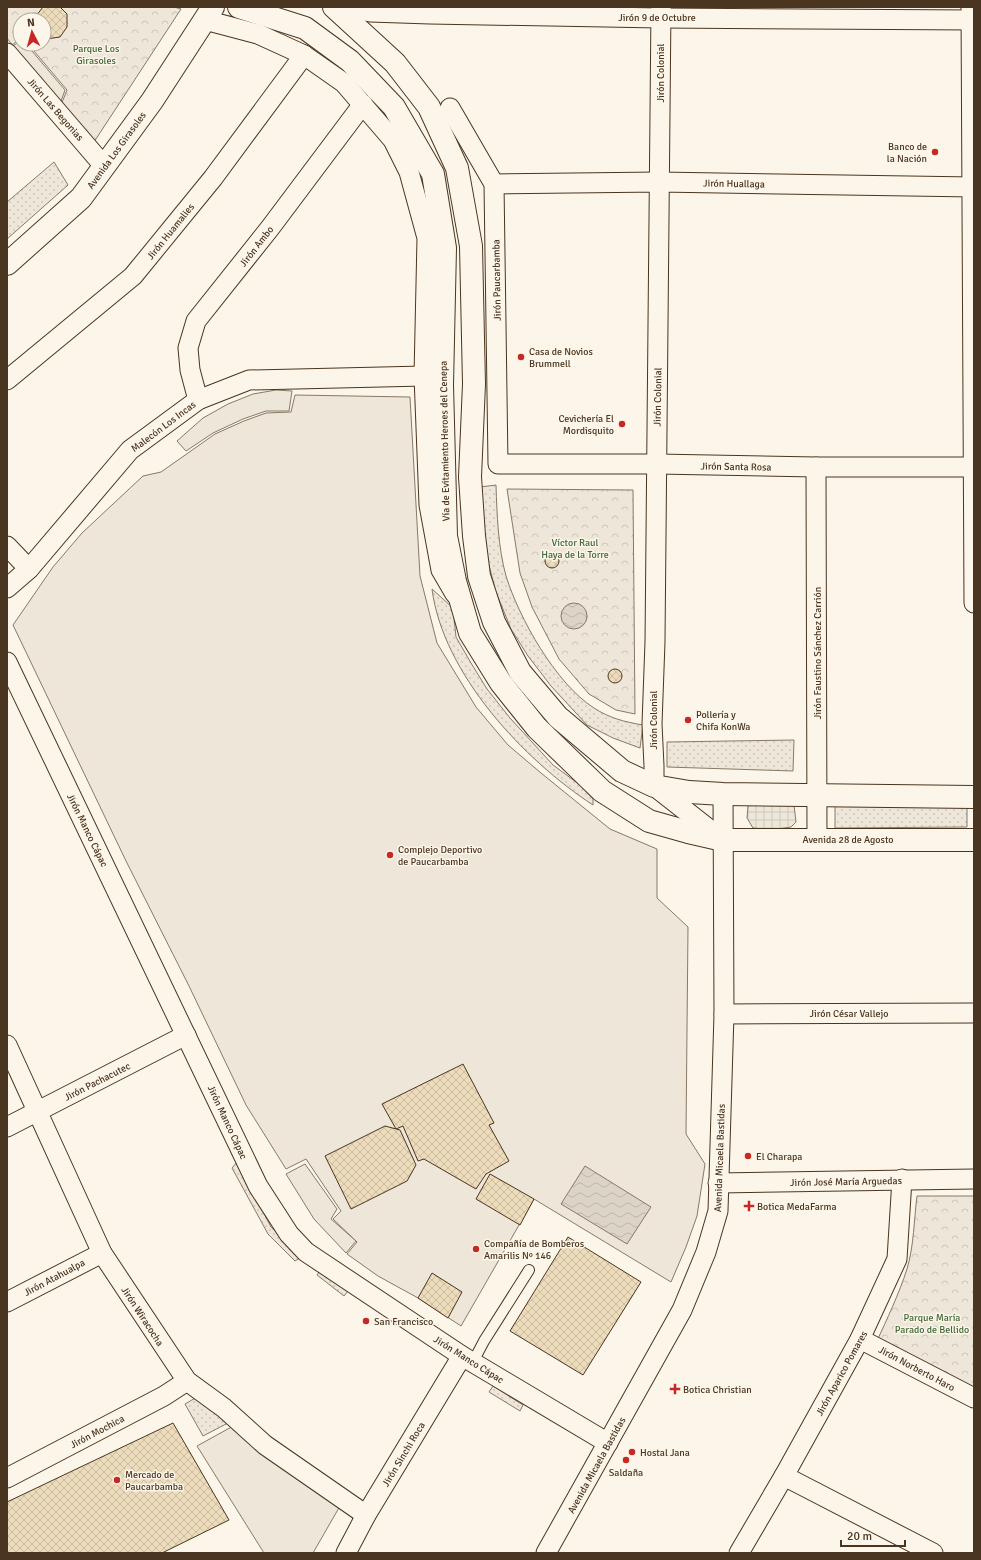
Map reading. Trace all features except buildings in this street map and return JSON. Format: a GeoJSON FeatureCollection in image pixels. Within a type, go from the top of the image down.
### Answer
{"type":"FeatureCollection","features":[{"type":"Feature","properties":{"kind":"main road","name":"Vía de Evitamiento Heroes del Cenepa"},"geometry":{"type":"LineString","coordinates":[[239,7],[305,28],[350,61],[394,107],[433,174],[445,248],[442,385],[446,536],[455,581],[470,633],[501,683],[537,728],[602,791],[649,821],[723,840]]}},
{"type":"Feature","properties":{"kind":"main road"},"geometry":{"type":"LineString","coordinates":[[334,7],[395,63],[429,107],[457,168],[471,246],[474,384],[470,477],[474,536],[479,576],[494,622],[520,672],[558,718],[622,772],[654,786],[689,792],[724,794],[756,793],[817,796],[974,797]]}},
{"type":"Feature","properties":{"kind":"main road","name":"Avenida Los Girasoles"},"geometry":{"type":"LineString","coordinates":[[7,264],[81,198],[152,101],[209,13]]}},
{"type":"Feature","properties":{"kind":"main road","name":"Avenida 28 de Agosto"},"geometry":{"type":"LineString","coordinates":[[723,840],[974,840]]}},
{"type":"Feature","properties":{"kind":"street","name":"Jirón 9 de Octubre"},"geometry":{"type":"LineString","coordinates":[[340,7],[387,13],[660,12],[972,15]]}},
{"type":"Feature","properties":{"kind":"street","name":"Jirón Colonial"},"geometry":{"type":"LineString","coordinates":[[654,786],[652,724],[655,642],[660,12]]}},
{"type":"Feature","properties":{"kind":"street"},"geometry":{"type":"LineString","coordinates":[[209,13],[304,55],[344,83],[393,140],[410,172],[427,238],[424,376],[429,505],[441,570],[462,604]]}},
{"type":"Feature","properties":{"kind":"street"},"geometry":{"type":"LineString","coordinates":[[972,15],[974,603]]}},
{"type":"Feature","properties":{"kind":"street","name":"Jirón Las Begonias"},"geometry":{"type":"LineString","coordinates":[[7,53],[104,166]]}},
{"type":"Feature","properties":{"kind":"street","name":"Jirón Huamalies"},"geometry":{"type":"LineString","coordinates":[[7,380],[133,276],[213,178],[304,55]]}},
{"type":"Feature","properties":{"kind":"street","name":"Jirón Ambo"},"geometry":{"type":"LineString","coordinates":[[198,400],[190,370],[188,348],[196,321],[270,228],[363,104]]}},
{"type":"Feature","properties":{"kind":"street","name":"Jirón Paucarbamba"},"geometry":{"type":"LineString","coordinates":[[450,108],[494,184],[498,464]]}},
{"type":"Feature","properties":{"kind":"street","name":"Jirón Huallaga"},"geometry":{"type":"LineString","coordinates":[[494,184],[659,182],[972,187]]}},
{"type":"Feature","properties":{"kind":"street","name":"Malecón Los Incas"},"geometry":{"type":"LineString","coordinates":[[7,588],[29,569],[130,450],[198,400],[249,380],[424,376]]}},
{"type":"Feature","properties":{"kind":"street","name":"Jirón Santa Rosa"},"geometry":{"type":"LineString","coordinates":[[498,464],[974,467]]}},
{"type":"Feature","properties":{"kind":"street","name":"Jirón Faustino Sánchez Carrión"},"geometry":{"type":"LineString","coordinates":[[816,467],[817,839]]}},
{"type":"Feature","properties":{"kind":"street"},"geometry":{"type":"LineString","coordinates":[[7,546],[29,569]]}},
{"type":"Feature","properties":{"kind":"street","name":"Jirón Manco Cápac"},"geometry":{"type":"LineString","coordinates":[[7,662],[258,1186],[289,1234],[306,1252],[467,1359],[608,1443]]}},
{"type":"Feature","properties":{"kind":"street"},"geometry":{"type":"LineString","coordinates":[[654,786],[723,840]]}},
{"type":"Feature","properties":{"kind":"street","name":"Avenida Micaela Bastidas"},"geometry":{"type":"LineString","coordinates":[[546,1553],[660,1351],[685,1303],[706,1252],[718,1211],[724,1014],[724,794]]}},
{"type":"Feature","properties":{"kind":"street","name":"Jirón César Vallejo"},"geometry":{"type":"LineString","coordinates":[[724,1014],[974,1013]]}},
{"type":"Feature","properties":{"kind":"street","name":"Jirón Pachacutec"},"geometry":{"type":"LineString","coordinates":[[7,1127],[186,1035]]}},
{"type":"Feature","properties":{"kind":"street","name":"Jirón Wiracocha"},"geometry":{"type":"LineString","coordinates":[[7,1045],[102,1253],[187,1381],[224,1408],[265,1445],[366,1515]]}},
{"type":"Feature","properties":{"kind":"street","name":"Jirón Aparico Pomares"},"geometry":{"type":"LineString","coordinates":[[739,1553],[784,1476],[860,1339],[897,1260],[902,1180]]}},
{"type":"Feature","properties":{"kind":"street","name":"Jirón José María Arguedas"},"geometry":{"type":"LineString","coordinates":[[718,1183],[974,1180]]}},
{"type":"Feature","properties":{"kind":"street","name":"Jirón Atahualpa"},"geometry":{"type":"LineString","coordinates":[[7,1302],[102,1253]]}},
{"type":"Feature","properties":{"kind":"street","name":"Jirón Norberto Haro"},"geometry":{"type":"LineString","coordinates":[[860,1339],[974,1398]]}},
{"type":"Feature","properties":{"kind":"street","name":"Jirón Sinchi Roca"},"geometry":{"type":"LineString","coordinates":[[346,1553],[366,1515],[467,1359]]}},
{"type":"Feature","properties":{"kind":"street","name":"Jirón Mochica"},"geometry":{"type":"LineString","coordinates":[[7,1478],[164,1396],[187,1381]]}},
{"type":"Feature","properties":{"kind":"street"},"geometry":{"type":"LineString","coordinates":[[784,1476],[933,1553]]}},
{"type":"Feature","properties":{"kind":"lane"},"geometry":{"type":"LineString","coordinates":[[467,1359],[484,1341],[529,1270]]}},
{"type":"Feature","properties":{"kind":"green space","name":"Parque Los Girasoles"},"geometry":{"type":"Polygon","coordinates":[[[7,7],[174,7],[181,9],[94,142],[61,105],[67,90],[35,52],[52,52],[52,12],[12,12],[12,45],[7,38],[7,7]]]}},
{"type":"Feature","properties":{"kind":"green space"},"geometry":{"type":"Polygon","coordinates":[[[54,162],[68,185],[7,239],[7,202],[54,162]]]}},
{"type":"Feature","properties":{"kind":"green space","name":"Complejo Deportivo de Paucarbamba"},"geometry":{"type":"Polygon","coordinates":[[[295,395],[410,397],[420,576],[437,643],[476,707],[508,745],[610,829],[657,849],[657,898],[688,927],[686,1134],[705,1164],[697,1216],[671,1282],[534,1199],[461,1326],[418,1298],[378,1276],[347,1254],[357,1242],[333,1219],[341,1211],[306,1159],[286,1169],[246,1105],[189,986],[126,861],[13,625],[53,567],[82,533],[143,476],[161,472],[215,434],[244,421],[266,413],[291,412],[295,395]]]}},
{"type":"Feature","properties":{"kind":"green space"},"geometry":{"type":"Polygon","coordinates":[[[496,485],[498,531],[503,565],[512,593],[530,630],[553,667],[580,697],[594,708],[611,717],[643,725],[640,748],[613,738],[587,725],[551,686],[528,656],[511,629],[496,592],[485,550],[480,487],[496,485]]]}},
{"type":"Feature","properties":{"kind":"green space","name":"Víctor Raul Haya de la Torre"},"geometry":{"type":"Polygon","coordinates":[[[507,489],[633,490],[635,714],[616,710],[589,694],[559,659],[532,607],[520,573],[507,489]]]}},
{"type":"Feature","properties":{"kind":"green space"},"geometry":{"type":"Polygon","coordinates":[[[432,589],[453,608],[456,637],[487,689],[510,718],[553,765],[580,785],[593,799],[593,805],[540,764],[491,712],[470,683],[452,652],[439,621],[432,589]]]}},
{"type":"Feature","properties":{"kind":"green space"},"geometry":{"type":"Polygon","coordinates":[[[794,740],[793,771],[667,767],[667,742],[794,740]]]}},
{"type":"Feature","properties":{"kind":"green space"},"geometry":{"type":"Polygon","coordinates":[[[835,806],[967,807],[967,827],[835,828],[835,806]]]}},
{"type":"Feature","properties":{"kind":"green space"},"geometry":{"type":"Polygon","coordinates":[[[237,1162],[271,1227],[301,1257],[295,1261],[268,1234],[232,1168],[237,1162]]]}},
{"type":"Feature","properties":{"kind":"green space","name":"Parque María Parado de Bellido"},"geometry":{"type":"Polygon","coordinates":[[[917,1196],[974,1196],[974,1394],[876,1343],[897,1297],[907,1269],[912,1242],[917,1196]]]}},
{"type":"Feature","properties":{"kind":"green space"},"geometry":{"type":"Polygon","coordinates":[[[320,1271],[348,1291],[344,1296],[317,1275],[320,1271]]]}},
{"type":"Feature","properties":{"kind":"green space"},"geometry":{"type":"Polygon","coordinates":[[[493,1386],[523,1405],[520,1411],[489,1392],[493,1386]]]}},
{"type":"Feature","properties":{"kind":"green space"},"geometry":{"type":"Polygon","coordinates":[[[197,1397],[228,1423],[203,1436],[185,1404],[197,1397]]]}},
{"type":"Feature","properties":{"kind":"shaded area"},"geometry":{"type":"Polygon","coordinates":[[[18,52],[33,52],[65,90],[60,104],[18,52]]]}},
{"type":"Feature","properties":{"kind":"shaded area"},"geometry":{"type":"Polygon","coordinates":[[[276,390],[292,391],[289,411],[266,411],[243,419],[213,433],[186,451],[177,441],[203,418],[228,404],[253,394],[276,390]]]}},
{"type":"Feature","properties":{"kind":"shaded area"},"geometry":{"type":"Polygon","coordinates":[[[756,802],[794,805],[796,822],[791,827],[771,830],[753,828],[747,818],[748,806],[756,802]]]}},
{"type":"Feature","properties":{"kind":"shaded area"},"geometry":{"type":"Polygon","coordinates":[[[305,1164],[337,1209],[331,1219],[356,1241],[346,1253],[314,1219],[286,1174],[305,1164]]]}},
{"type":"Feature","properties":{"kind":"shaded area"},"geometry":{"type":"Polygon","coordinates":[[[235,1425],[340,1506],[313,1553],[264,1553],[197,1446],[235,1425]]]}},
{"type":"Feature","properties":{"kind":"water"},"geometry":{"type":"Polygon","coordinates":[[[574,603],[583,607],[587,616],[583,625],[574,629],[565,625],[561,616],[565,607],[574,603]]]}},
{"type":"Feature","properties":{"kind":"water"},"geometry":{"type":"Polygon","coordinates":[[[585,1166],[651,1207],[627,1244],[561,1204],[585,1166]]]}},
{"type":"Feature","properties":{"kind":"place","name":"Banco de la Nación"},"geometry":{"type":"Point","coordinates":[935,152]}},
{"type":"Feature","properties":{"kind":"place","name":"Casa de Novios Brummell"},"geometry":{"type":"Point","coordinates":[521,357]}},
{"type":"Feature","properties":{"kind":"place","name":"Cevichería El Mordisquito"},"geometry":{"type":"Point","coordinates":[622,424]}},
{"type":"Feature","properties":{"kind":"place","name":"Pollería y Chifa KonWa"},"geometry":{"type":"Point","coordinates":[688,720]}},
{"type":"Feature","properties":{"kind":"place","name":"Complejo Deportivo de Paucarbamba"},"geometry":{"type":"Point","coordinates":[390,855]}},
{"type":"Feature","properties":{"kind":"place","name":"El Charapa"},"geometry":{"type":"Point","coordinates":[748,1156]}},
{"type":"Feature","properties":{"kind":"place","name":"Botica MedaFarma"},"geometry":{"type":"Point","coordinates":[749,1206]}},
{"type":"Feature","properties":{"kind":"place","name":"Compañía de Bomberos Amarilis Nº 146"},"geometry":{"type":"Point","coordinates":[476,1249]}},
{"type":"Feature","properties":{"kind":"place","name":"San Francisco"},"geometry":{"type":"Point","coordinates":[366,1321]}},
{"type":"Feature","properties":{"kind":"place","name":"Botica Christian"},"geometry":{"type":"Point","coordinates":[675,1389]}},
{"type":"Feature","properties":{"kind":"place","name":"Hostal Jana"},"geometry":{"type":"Point","coordinates":[632,1452]}},
{"type":"Feature","properties":{"kind":"place","name":"Saldaña"},"geometry":{"type":"Point","coordinates":[626,1460]}},
{"type":"Feature","properties":{"kind":"place","name":"Mercado de Paucarbamba"},"geometry":{"type":"Point","coordinates":[117,1480]}}]}
